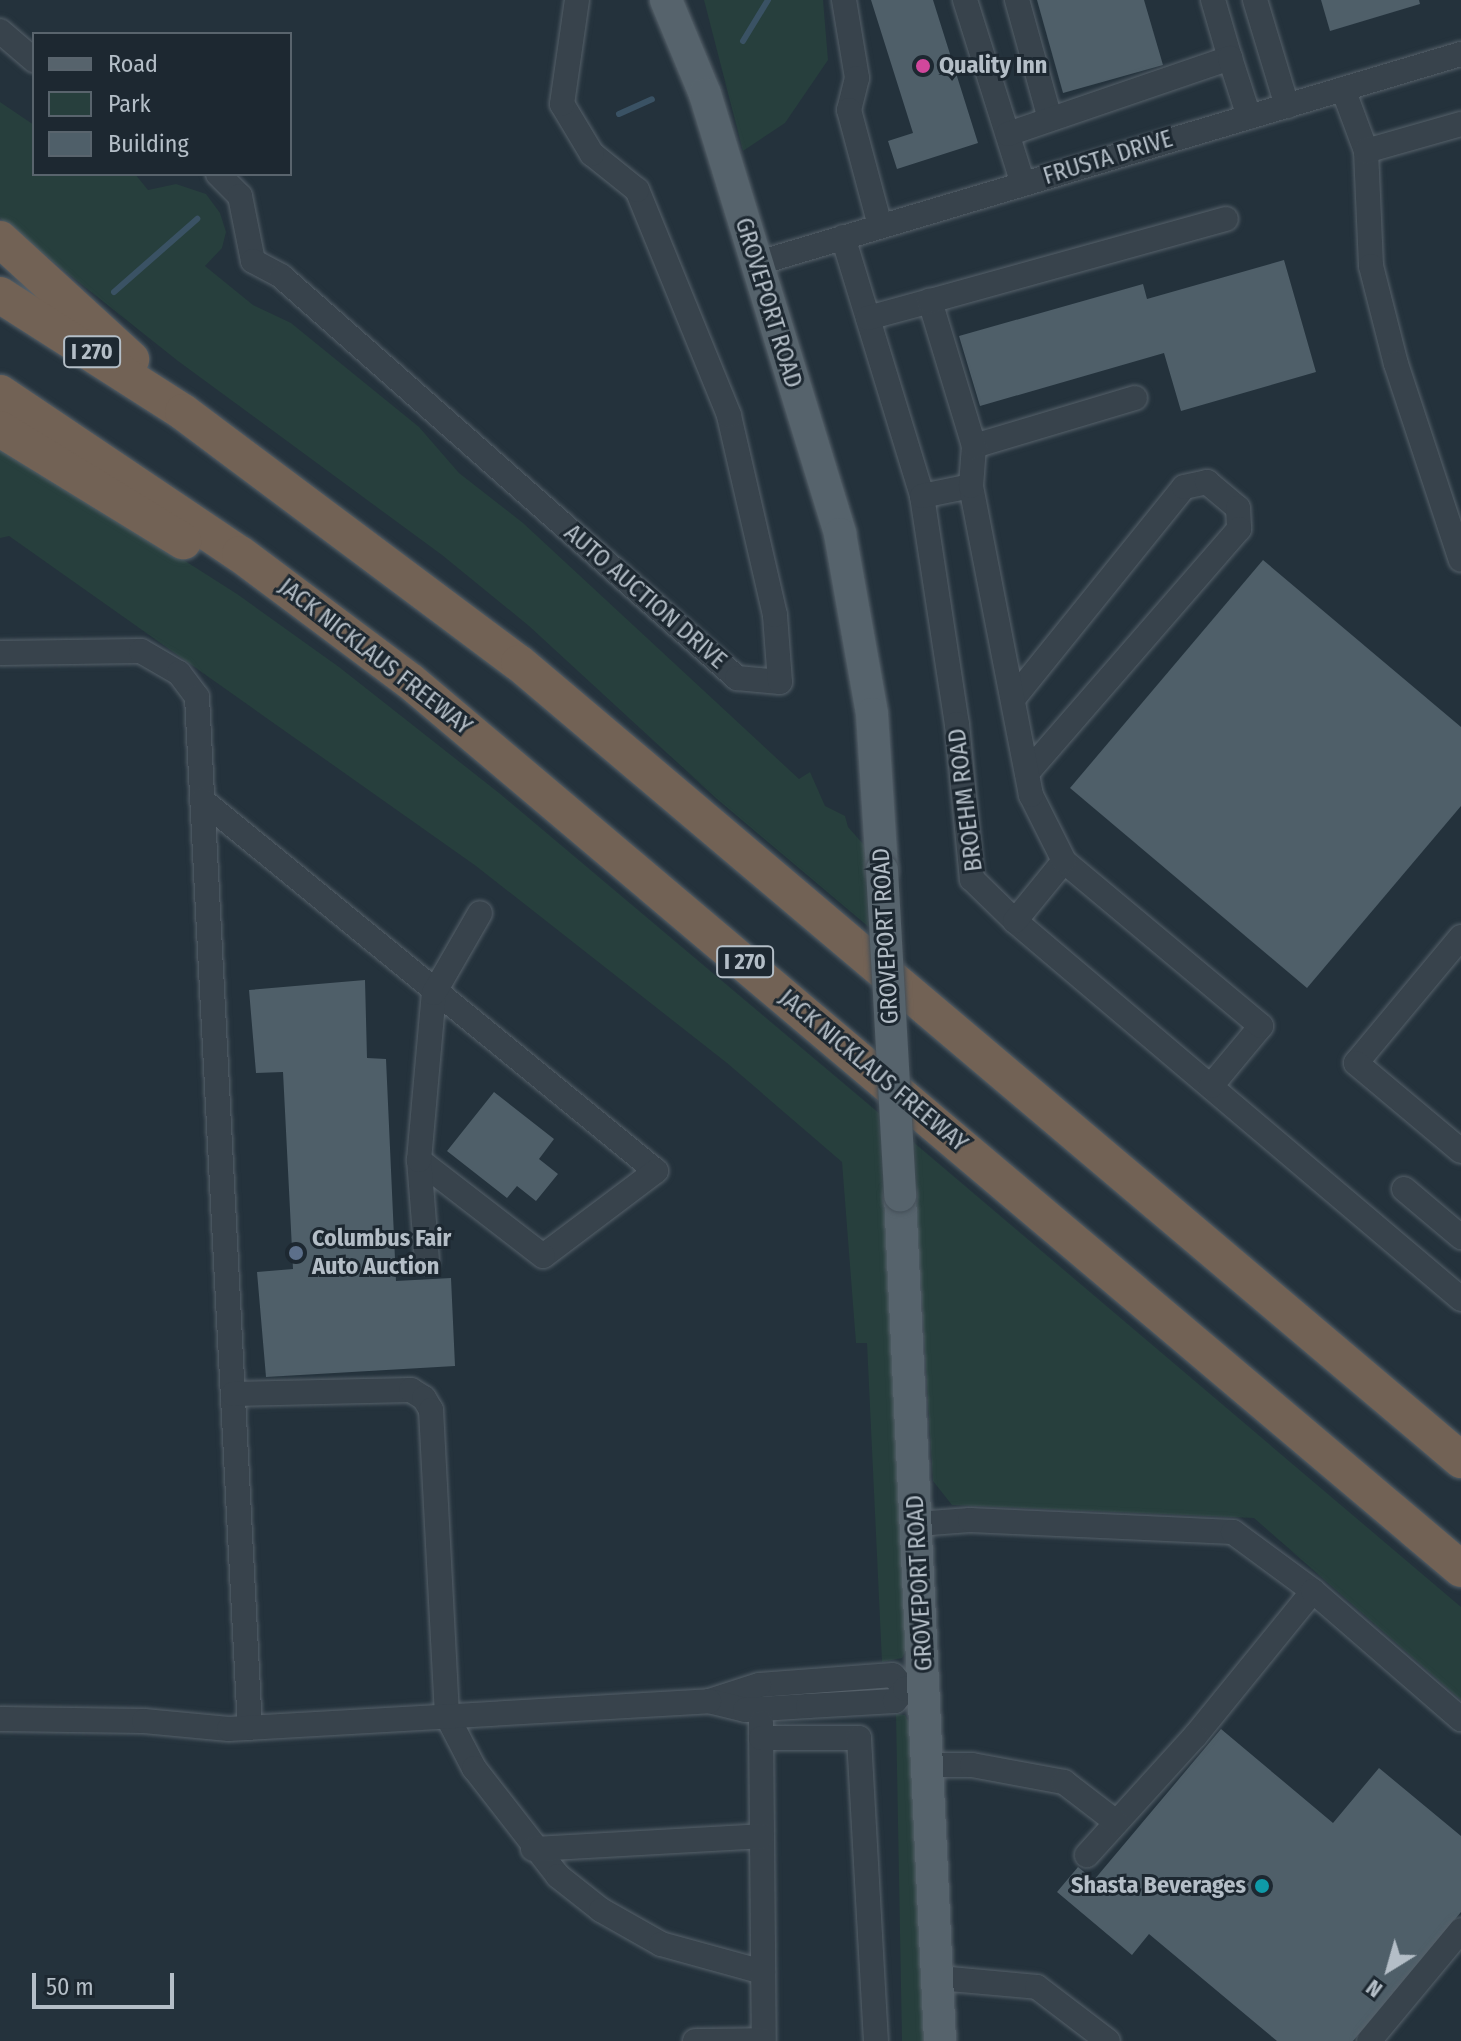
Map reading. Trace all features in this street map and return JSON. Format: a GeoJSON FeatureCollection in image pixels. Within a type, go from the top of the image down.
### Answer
{"type":"FeatureCollection","features":[{"type":"Feature","properties":{"kind":"highway"},"geometry":{"type":"LineString","coordinates":[[0,239],[183,412]]}},
{"type":"Feature","properties":{"kind":"highway","name":"I 270"},"geometry":{"type":"LineString","coordinates":[[0,295],[183,412],[519,663],[1461,1460]]}},
{"type":"Feature","properties":{"kind":"highway","name":"JACK NICKLAUS FREEWAY"},"geometry":{"type":"LineString","coordinates":[[0,393],[191,520],[410,681],[1461,1569]]}},
{"type":"Feature","properties":{"kind":"highway"},"geometry":{"type":"LineString","coordinates":[[0,429],[410,681]]}},
{"type":"Feature","properties":{"kind":"main road","name":"GROVEPORT ROAD"},"geometry":{"type":"LineString","coordinates":[[666,0],[705,94],[849,577],[872,714],[917,1524],[915,1689],[929,1765],[940,2041]]}},
{"type":"Feature","properties":{"kind":"main road","name":"GROVEPORT ROAD"},"geometry":{"type":"LineString","coordinates":[[688,0],[701,45],[705,94]]}},
{"type":"Feature","properties":{"kind":"street","name":"AUTO AUCTION DRIVE"},"geometry":{"type":"LineString","coordinates":[[220,176],[240,196],[253,261],[281,276],[737,678],[780,682],[775,615],[729,415],[637,190],[592,154],[562,104],[577,0]]}},
{"type":"Feature","properties":{"kind":"street"},"geometry":{"type":"LineString","coordinates":[[844,0],[857,78],[849,110],[880,226]]}},
{"type":"Feature","properties":{"kind":"street"},"geometry":{"type":"LineString","coordinates":[[965,0],[1023,184]]}},
{"type":"Feature","properties":{"kind":"street"},"geometry":{"type":"LineString","coordinates":[[1017,0],[1050,119]]}},
{"type":"Feature","properties":{"kind":"street"},"geometry":{"type":"LineString","coordinates":[[1213,0],[1249,117]]}},
{"type":"Feature","properties":{"kind":"street"},"geometry":{"type":"LineString","coordinates":[[1255,0],[1287,106]]}},
{"type":"Feature","properties":{"kind":"street"},"geometry":{"type":"LineString","coordinates":[[0,31],[32,58]]}},
{"type":"Feature","properties":{"kind":"street","name":"FRUSTA DRIVE"},"geometry":{"type":"LineString","coordinates":[[755,264],[1461,54]]}},
{"type":"Feature","properties":{"kind":"street"},"geometry":{"type":"LineString","coordinates":[[1008,134],[1230,58]]}},
{"type":"Feature","properties":{"kind":"street"},"geometry":{"type":"LineString","coordinates":[[1343,89],[1366,151],[1371,266],[1396,364],[1461,560]]}},
{"type":"Feature","properties":{"kind":"street"},"geometry":{"type":"LineString","coordinates":[[1366,151],[1461,124]]}},
{"type":"Feature","properties":{"kind":"street"},"geometry":{"type":"LineString","coordinates":[[868,318],[1226,219]]}},
{"type":"Feature","properties":{"kind":"street","name":"BROEHM ROAD"},"geometry":{"type":"LineString","coordinates":[[843,237],[922,496],[957,724],[969,865],[980,889],[1211,1086],[1456,1285]]}},
{"type":"Feature","properties":{"kind":"street"},"geometry":{"type":"LineString","coordinates":[[930,301],[974,446],[971,486],[1031,795],[1064,861],[1261,1026],[1211,1086]]}},
{"type":"Feature","properties":{"kind":"street"},"geometry":{"type":"LineString","coordinates":[[974,446],[1135,398]]}},
{"type":"Feature","properties":{"kind":"street"},"geometry":{"type":"LineString","coordinates":[[1013,699],[1184,487],[1207,482],[1238,508],[1239,529],[1027,773]]}},
{"type":"Feature","properties":{"kind":"street"},"geometry":{"type":"LineString","coordinates":[[922,496],[971,486]]}},
{"type":"Feature","properties":{"kind":"street"},"geometry":{"type":"LineString","coordinates":[[0,653],[141,651],[179,673],[197,697],[250,1728]]}},
{"type":"Feature","properties":{"kind":"street"},"geometry":{"type":"LineString","coordinates":[[202,800],[434,993],[656,1171],[543,1256],[419,1160]]}},
{"type":"Feature","properties":{"kind":"street"},"geometry":{"type":"LineString","coordinates":[[1015,921],[1064,861]]}},
{"type":"Feature","properties":{"kind":"street"},"geometry":{"type":"LineString","coordinates":[[427,1261],[419,1160],[434,993],[480,913]]}},
{"type":"Feature","properties":{"kind":"street"},"geometry":{"type":"LineString","coordinates":[[1461,937],[1356,1063],[1461,1151]]}},
{"type":"Feature","properties":{"kind":"street"},"geometry":{"type":"LineString","coordinates":[[1404,1189],[1461,1237]]}},
{"type":"Feature","properties":{"kind":"street"},"geometry":{"type":"LineString","coordinates":[[233,1394],[411,1390],[424,1398],[431,1410],[447,1716],[474,1768],[533,1849],[601,1910],[661,1944],[763,1972]]}},
{"type":"Feature","properties":{"kind":"street"},"geometry":{"type":"LineString","coordinates":[[917,1524],[970,1520],[1217,1529],[1243,1536],[1313,1591],[1461,1719]]}},
{"type":"Feature","properties":{"kind":"street"},"geometry":{"type":"LineString","coordinates":[[1087,1855],[1195,1736],[1313,1591]]}},
{"type":"Feature","properties":{"kind":"street"},"geometry":{"type":"LineString","coordinates":[[0,1719],[250,1728],[709,1701],[761,1709],[895,1701],[915,1689],[893,1675],[759,1685],[709,1701]]}},
{"type":"Feature","properties":{"kind":"street"},"geometry":{"type":"LineString","coordinates":[[806,1681],[808,1706]]}},
{"type":"Feature","properties":{"kind":"street"},"geometry":{"type":"LineString","coordinates":[[695,2041],[764,2041],[761,1709]]}},
{"type":"Feature","properties":{"kind":"street"},"geometry":{"type":"LineString","coordinates":[[761,1738],[859,1738],[876,2041]]}},
{"type":"Feature","properties":{"kind":"street"},"geometry":{"type":"LineString","coordinates":[[929,1765],[972,1765],[1064,1782],[1116,1822]]}},
{"type":"Feature","properties":{"kind":"street"},"geometry":{"type":"LineString","coordinates":[[533,1849],[762,1836]]}},
{"type":"Feature","properties":{"kind":"street"},"geometry":{"type":"LineString","coordinates":[[1369,2041],[1461,1930]]}},
{"type":"Feature","properties":{"kind":"street"},"geometry":{"type":"LineString","coordinates":[[939,1978],[1037,1987],[1108,2041]]}},
{"type":"Feature","properties":{"kind":"green space"},"geometry":{"type":"Polygon","coordinates":[[[704,0],[823,0],[828,60],[785,123],[743,151],[704,0]]]}},
{"type":"Feature","properties":{"kind":"green space"},"geometry":{"type":"Polygon","coordinates":[[[0,102],[32,124],[32,176],[137,176],[148,190],[176,184],[206,194],[220,213],[226,232],[222,248],[205,266],[253,305],[291,323],[419,427],[459,473],[523,523],[799,779],[810,772],[825,806],[845,816],[848,827],[864,845],[870,928],[717,799],[529,626],[442,555],[178,361],[0,218],[0,102]]]}},
{"type":"Feature","properties":{"kind":"green space"},"geometry":{"type":"Polygon","coordinates":[[[0,443],[237,594],[339,667],[499,793],[880,1114],[909,1646],[902,1658],[882,1662],[867,1343],[856,1343],[842,1162],[727,1063],[476,866],[9,536],[0,538],[0,443]]]}},
{"type":"Feature","properties":{"kind":"green space"},"geometry":{"type":"Polygon","coordinates":[[[912,1141],[1461,1607],[1461,1700],[1254,1518],[952,1505],[933,1481],[912,1141]]]}},
{"type":"Feature","properties":{"kind":"green space"},"geometry":{"type":"Polygon","coordinates":[[[896,1714],[905,1715],[913,1730],[924,2041],[902,2041],[896,1714]]]}},
{"type":"Feature","properties":{"kind":"building","name":"Quality Inn"},"geometry":{"type":"Polygon","coordinates":[[[871,0],[933,0],[978,143],[897,169],[888,141],[913,133],[871,0]]]}},
{"type":"Feature","properties":{"kind":"building"},"geometry":{"type":"Polygon","coordinates":[[[1037,0],[1144,0],[1163,65],[1063,93],[1037,0]]]}},
{"type":"Feature","properties":{"kind":"building"},"geometry":{"type":"Polygon","coordinates":[[[1321,0],[1419,0],[1420,4],[1330,31],[1321,0]]]}},
{"type":"Feature","properties":{"kind":"building"},"geometry":{"type":"Polygon","coordinates":[[[1284,260],[1316,372],[1181,411],[1164,353],[980,406],[959,336],[1143,284],[1147,299],[1284,260]]]}},
{"type":"Feature","properties":{"kind":"building"},"geometry":{"type":"Polygon","coordinates":[[[1263,560],[1461,727],[1461,806],[1307,988],[1070,788],[1263,560]]]}},
{"type":"Feature","properties":{"kind":"building"},"geometry":{"type":"Polygon","coordinates":[[[365,980],[367,1058],[386,1059],[396,1281],[451,1278],[455,1366],[266,1377],[257,1272],[293,1269],[283,1072],[256,1073],[249,990],[365,980]]]}},
{"type":"Feature","properties":{"kind":"building"},"geometry":{"type":"Polygon","coordinates":[[[494,1092],[554,1139],[539,1159],[558,1174],[536,1201],[517,1186],[507,1198],[447,1151],[494,1092]]]}},
{"type":"Feature","properties":{"kind":"building","name":"Shasta Beverages"},"geometry":{"type":"Polygon","coordinates":[[[1221,1729],[1333,1823],[1379,1768],[1461,1836],[1461,1912],[1353,2041],[1277,2041],[1149,1934],[1132,1955],[1057,1892],[1078,1867],[1094,1880],[1221,1729]]]}},
{"type":"Feature","properties":{"kind":"waterway"},"geometry":{"type":"LineString","coordinates":[[743,41],[768,0]]}},
{"type":"Feature","properties":{"kind":"waterway"},"geometry":{"type":"LineString","coordinates":[[619,114],[652,99]]}},
{"type":"Feature","properties":{"kind":"waterway"},"geometry":{"type":"LineString","coordinates":[[114,292],[197,219]]}},
{"type":"Feature","properties":{"kind":"place","name":"Quality Inn"},"geometry":{"type":"Point","coordinates":[923,66]}},
{"type":"Feature","properties":{"kind":"place","name":"Columbus Fair Auto Auction"},"geometry":{"type":"Point","coordinates":[296,1253]}},
{"type":"Feature","properties":{"kind":"place","name":"Shasta Beverages"},"geometry":{"type":"Point","coordinates":[1262,1886]}}]}
